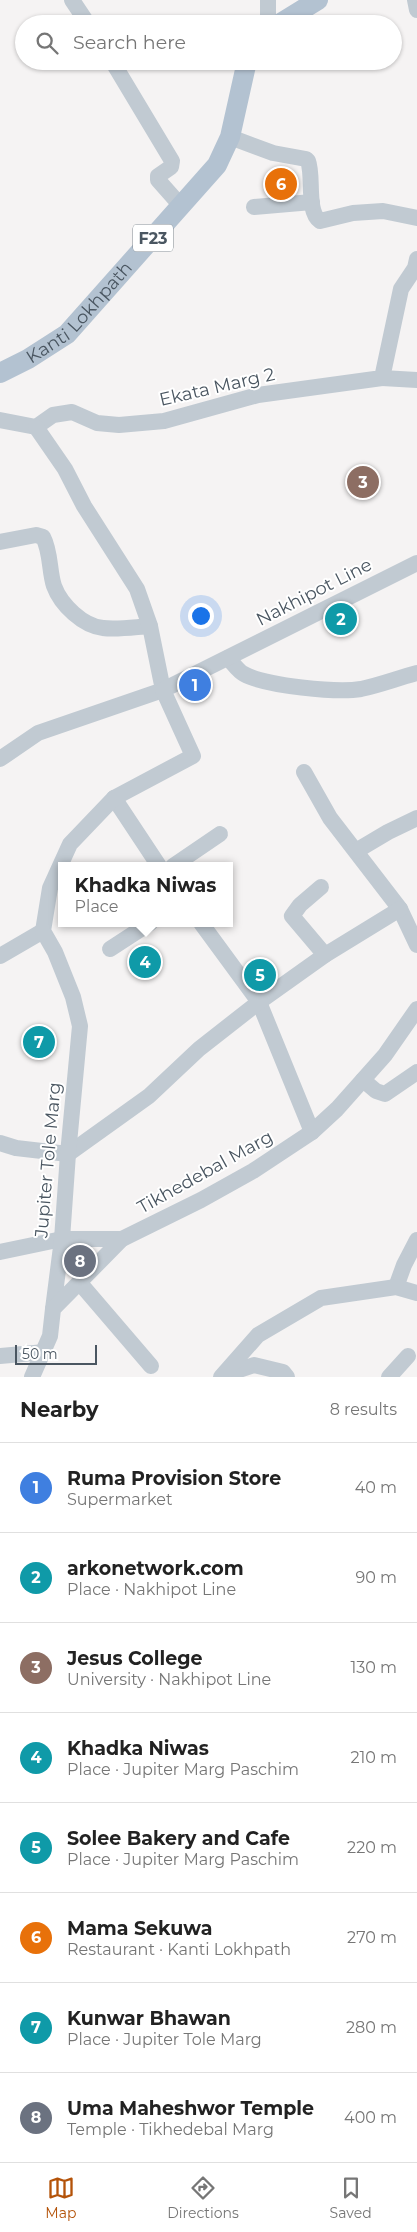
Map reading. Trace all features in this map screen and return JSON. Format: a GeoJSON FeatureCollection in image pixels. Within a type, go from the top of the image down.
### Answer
{"type":"FeatureCollection","features":[{"type":"Feature","properties":{"kind":"main road"},"geometry":{"type":"LineString","coordinates":[[294,15],[318,0]]}},
{"type":"Feature","properties":{"kind":"main road","name":"Kanti Lokhpath"},"geometry":{"type":"LineString","coordinates":[[0,373],[28,359],[67,334],[217,165],[230,137],[245,70]]}},
{"type":"Feature","properties":{"kind":"street"},"geometry":{"type":"LineString","coordinates":[[72,0],[82,15]]}},
{"type":"Feature","properties":{"kind":"street"},"geometry":{"type":"LineString","coordinates":[[268,0],[268,15]]}},
{"type":"Feature","properties":{"kind":"street"},"geometry":{"type":"LineString","coordinates":[[415,0],[417,10]]}},
{"type":"Feature","properties":{"kind":"street"},"geometry":{"type":"LineString","coordinates":[[117,70],[172,161],[171,167],[158,176],[158,180],[181,206]]}},
{"type":"Feature","properties":{"kind":"street"},"geometry":{"type":"LineString","coordinates":[[230,137],[273,154],[306,159],[310,164],[312,202],[316,218],[320,221],[383,210],[417,218]]}},
{"type":"Feature","properties":{"kind":"street"},"geometry":{"type":"LineString","coordinates":[[254,207],[312,202]]}},
{"type":"Feature","properties":{"kind":"street"},"geometry":{"type":"LineString","coordinates":[[382,378],[401,289],[415,268],[417,258]]}},
{"type":"Feature","properties":{"kind":"street","name":"Ekata Marg 2"},"geometry":{"type":"LineString","coordinates":[[36,427],[53,415],[72,412],[97,423],[164,421],[258,394],[382,378],[417,380]]}},
{"type":"Feature","properties":{"kind":"street"},"geometry":{"type":"LineString","coordinates":[[0,420],[36,427],[64,469],[84,506],[137,589],[150,626],[163,690],[194,754],[192,758],[114,798],[70,844],[62,862]]}},
{"type":"Feature","properties":{"kind":"street"},"geometry":{"type":"LineString","coordinates":[[0,542],[36,535],[42,537],[54,587],[64,603],[90,624],[103,628],[150,626]]}},
{"type":"Feature","properties":{"kind":"street","name":"Nakhipot Line"},"geometry":{"type":"LineString","coordinates":[[0,759],[38,733],[163,690],[417,563]]}},
{"type":"Feature","properties":{"kind":"street"},"geometry":{"type":"LineString","coordinates":[[228,658],[243,674],[285,685],[349,690],[417,673]]}},
{"type":"Feature","properties":{"kind":"street"},"geometry":{"type":"LineString","coordinates":[[304,772],[330,818],[400,909],[417,946]]}},
{"type":"Feature","properties":{"kind":"street"},"geometry":{"type":"LineString","coordinates":[[114,798],[156,862]]}},
{"type":"Feature","properties":{"kind":"street"},"geometry":{"type":"LineString","coordinates":[[356,851],[417,818]]}},
{"type":"Feature","properties":{"kind":"street"},"geometry":{"type":"LineString","coordinates":[[179,862],[220,834]]}},
{"type":"Feature","properties":{"kind":"street"},"geometry":{"type":"LineString","coordinates":[[0,956],[43,931],[50,888],[58,870]]}},
{"type":"Feature","properties":{"kind":"street"},"geometry":{"type":"LineString","coordinates":[[321,887],[300,905],[292,916],[325,955]]}},
{"type":"Feature","properties":{"kind":"street"},"geometry":{"type":"LineString","coordinates":[[0,1143],[16,1148],[68,1154],[149,1096],[199,1049],[259,1002],[325,955],[400,909]]}},
{"type":"Feature","properties":{"kind":"street"},"geometry":{"type":"LineString","coordinates":[[110,948],[144,927]]}},
{"type":"Feature","properties":{"kind":"street"},"geometry":{"type":"LineString","coordinates":[[204,927],[259,1002],[312,1132]]}},
{"type":"Feature","properties":{"kind":"street","name":"Jupiter Tole Marg"},"geometry":{"type":"LineString","coordinates":[[43,931],[55,952],[73,997],[80,1026],[62,1239],[53,1308]]}},
{"type":"Feature","properties":{"kind":"street","name":"Tikhedebal Marg"},"geometry":{"type":"LineString","coordinates":[[53,1308],[122,1239],[201,1200],[253,1171],[312,1132],[338,1109],[386,1055],[417,1009]]}},
{"type":"Feature","properties":{"kind":"street"},"geometry":{"type":"LineString","coordinates":[[363,1080],[376,1091],[385,1094],[417,1072]]}},
{"type":"Feature","properties":{"kind":"street"},"geometry":{"type":"LineString","coordinates":[[0,1252],[62,1239],[122,1239]]}},
{"type":"Feature","properties":{"kind":"street"},"geometry":{"type":"LineString","coordinates":[[396,1287],[404,1265],[417,1240]]}},
{"type":"Feature","properties":{"kind":"street"},"geometry":{"type":"LineString","coordinates":[[79,1282],[151,1366]]}},
{"type":"Feature","properties":{"kind":"street"},"geometry":{"type":"LineString","coordinates":[[222,1376],[258,1335],[321,1298],[396,1287],[417,1293]]}},
{"type":"Feature","properties":{"kind":"street"},"geometry":{"type":"LineString","coordinates":[[32,1377],[50,1336],[53,1308]]}},
{"type":"Feature","properties":{"kind":"street"},"geometry":{"type":"LineString","coordinates":[[0,1356],[44,1352]]}},
{"type":"Feature","properties":{"kind":"street"},"geometry":{"type":"LineString","coordinates":[[389,1377],[408,1356]]}},
{"type":"Feature","properties":{"kind":"street"},"geometry":{"type":"LineString","coordinates":[[222,1376],[254,1365],[283,1372],[287,1377]]}},
{"type":"Feature","properties":{"kind":"place","name":"Mama Sekuwa"},"geometry":{"type":"Point","coordinates":[281,184]}},
{"type":"Feature","properties":{"kind":"place","name":"Jesus College"},"geometry":{"type":"Point","coordinates":[363,482]}},
{"type":"Feature","properties":{"kind":"place","name":"arkonetwork.com"},"geometry":{"type":"Point","coordinates":[341,619]}},
{"type":"Feature","properties":{"kind":"place","name":"Ruma Provision Store"},"geometry":{"type":"Point","coordinates":[195,685]}},
{"type":"Feature","properties":{"kind":"place","name":"Khadka Niwas"},"geometry":{"type":"Point","coordinates":[145,962]}},
{"type":"Feature","properties":{"kind":"place","name":"Solee Bakery and Cafe"},"geometry":{"type":"Point","coordinates":[260,975]}},
{"type":"Feature","properties":{"kind":"place","name":"Kunwar Bhawan"},"geometry":{"type":"Point","coordinates":[39,1042]}},
{"type":"Feature","properties":{"kind":"place","name":"Uma Maheshwor Temple"},"geometry":{"type":"Point","coordinates":[80,1261]}}]}
